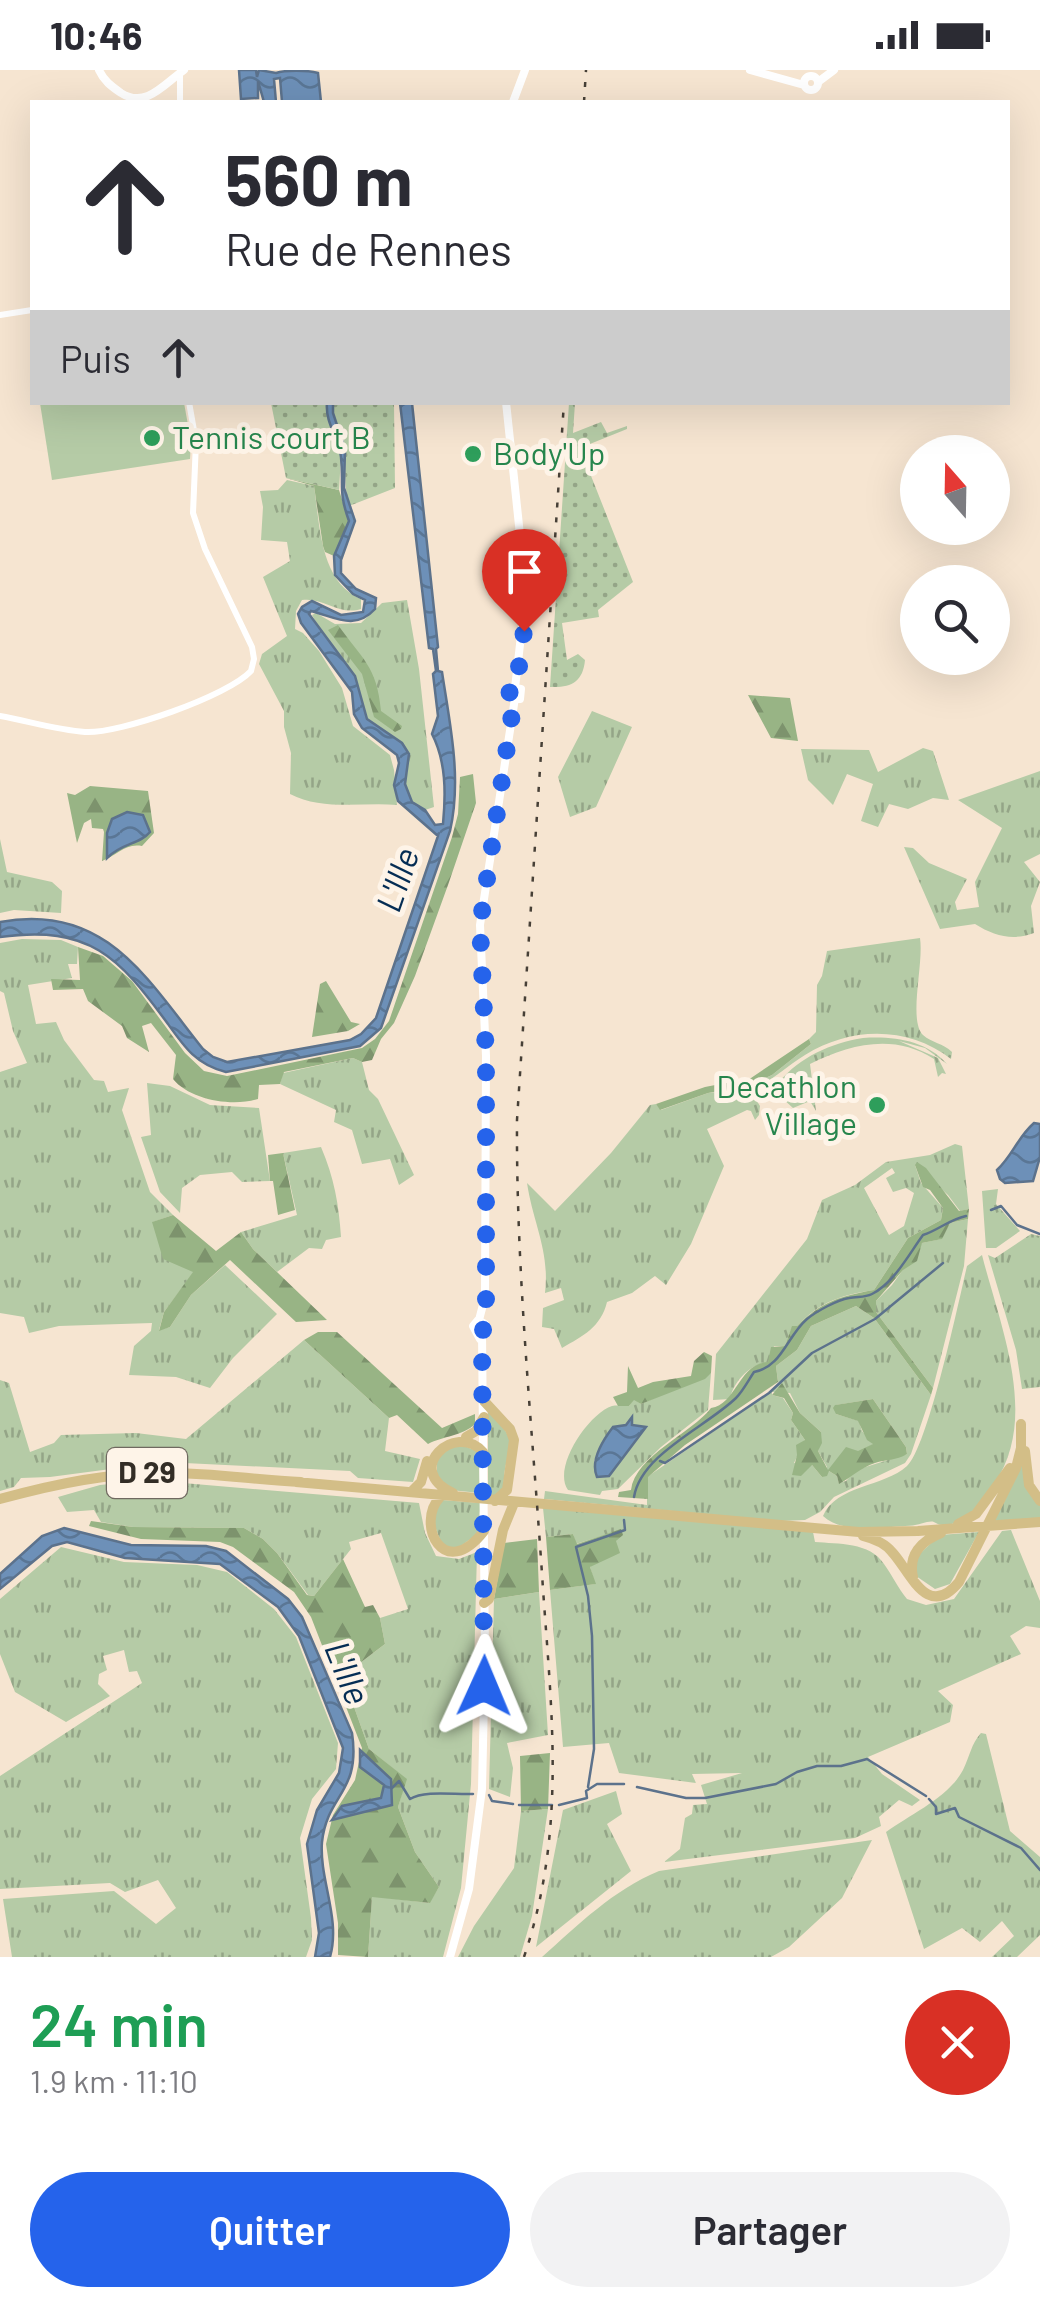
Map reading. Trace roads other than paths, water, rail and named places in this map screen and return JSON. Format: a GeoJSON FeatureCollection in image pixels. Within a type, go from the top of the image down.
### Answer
{"type":"FeatureCollection","features":[{"type":"Feature","properties":{"kind":"main road"},"geometry":{"type":"LineString","coordinates":[[98,70],[108,84],[136,99],[150,96],[182,71]]}},
{"type":"Feature","properties":{"kind":"main road"},"geometry":{"type":"LineString","coordinates":[[514,100],[526,70]]}},
{"type":"Feature","properties":{"kind":"main road"},"geometry":{"type":"LineString","coordinates":[[750,70],[810,81],[834,70]]}},
{"type":"Feature","properties":{"kind":"main road"},"geometry":{"type":"LineString","coordinates":[[759,70],[810,81]]}},
{"type":"Feature","properties":{"kind":"main road"},"geometry":{"type":"LineString","coordinates":[[450,1957],[470,1889],[482,1804],[484,1363],[480,1326],[485,1297],[486,1067],[480,925],[526,592],[506,405]]}},
{"type":"Feature","properties":{"kind":"main road"},"geometry":{"type":"LineString","coordinates":[[484,1401],[513,1436],[507,1484],[496,1499]]}},
{"type":"Feature","properties":{"kind":"main road"},"geometry":{"type":"LineString","coordinates":[[413,1492],[422,1482],[434,1448],[476,1431],[484,1417]]}},
{"type":"Feature","properties":{"kind":"main road"},"geometry":{"type":"LineString","coordinates":[[1021,1424],[1027,1481],[1040,1501]]}},
{"type":"Feature","properties":{"kind":"main road"},"geometry":{"type":"LineString","coordinates":[[918,1532],[958,1524],[976,1514],[1009,1470],[1021,1424]]}},
{"type":"Feature","properties":{"kind":"main road"},"geometry":{"type":"LineString","coordinates":[[838,1530],[883,1543],[916,1587],[928,1594],[948,1592],[957,1585],[1016,1468],[1021,1424]]}},
{"type":"Feature","properties":{"kind":"main road"},"geometry":{"type":"LineString","coordinates":[[466,1437],[483,1448]]}},
{"type":"Feature","properties":{"kind":"main road"},"geometry":{"type":"LineString","coordinates":[[426,1491],[433,1477],[432,1464],[443,1448],[470,1443],[483,1448]]}},
{"type":"Feature","properties":{"kind":"main road","name":"D 29"},"geometry":{"type":"LineString","coordinates":[[0,1499],[75,1481],[135,1474],[197,1474],[838,1530],[918,1532],[1040,1522]]}},
{"type":"Feature","properties":{"kind":"main road"},"geometry":{"type":"LineString","coordinates":[[433,1477],[453,1493]]}},
{"type":"Feature","properties":{"kind":"main road"},"geometry":{"type":"LineString","coordinates":[[484,1603],[489,1599],[506,1517],[518,1502],[507,1484]]}},
{"type":"Feature","properties":{"kind":"main road","name":"D 29"},"geometry":{"type":"LineString","coordinates":[[413,1492],[474,1498]]}},
{"type":"Feature","properties":{"kind":"main road"},"geometry":{"type":"LineString","coordinates":[[440,1497],[433,1506],[431,1525],[442,1548],[452,1552],[467,1550],[484,1531]]}},
{"type":"Feature","properties":{"kind":"main road"},"geometry":{"type":"LineString","coordinates":[[961,1575],[947,1589],[929,1591],[915,1581],[912,1560],[929,1538],[973,1527]]}},
{"type":"Feature","properties":{"kind":"street"},"geometry":{"type":"LineString","coordinates":[[180,100],[182,71]]}},
{"type":"Feature","properties":{"kind":"street"},"geometry":{"type":"LineString","coordinates":[[0,314],[30,310]]}},
{"type":"Feature","properties":{"kind":"street"},"geometry":{"type":"LineString","coordinates":[[0,716],[80,732],[106,731],[218,694],[251,671],[254,659],[250,642],[204,550],[193,513],[196,442],[190,405]]}},
{"type":"Feature","properties":{"kind":"water"},"geometry":{"type":"Polygon","coordinates":[[[239,70],[256,70],[257,77],[259,70],[318,73],[321,100],[282,100],[280,78],[274,79],[276,100],[263,100],[258,81],[258,98],[241,99],[239,70]]]}},
{"type":"Feature","properties":{"kind":"water"},"geometry":{"type":"Polygon","coordinates":[[[327,405],[333,405],[345,449],[344,488],[355,521],[341,560],[341,573],[356,589],[376,598],[375,609],[352,621],[311,611],[309,614],[355,676],[367,719],[402,743],[409,754],[405,784],[412,802],[425,810],[435,825],[443,824],[444,777],[432,734],[438,716],[433,674],[436,671],[433,649],[429,648],[400,405],[412,405],[438,671],[442,672],[454,751],[450,831],[381,1028],[360,1046],[226,1072],[192,1054],[133,980],[99,950],[57,936],[0,937],[0,922],[37,919],[68,924],[96,935],[142,973],[203,1049],[227,1062],[350,1040],[376,1018],[438,836],[398,801],[394,785],[397,755],[362,728],[354,714],[352,692],[298,614],[312,601],[341,615],[363,612],[365,600],[353,594],[335,575],[334,556],[349,521],[342,495],[340,450],[327,405]]]}},
{"type":"Feature","properties":{"kind":"water"},"geometry":{"type":"Polygon","coordinates":[[[127,812],[143,815],[150,832],[107,858],[107,833],[112,819],[127,812]]]}},
{"type":"Feature","properties":{"kind":"water"},"geometry":{"type":"Polygon","coordinates":[[[1034,1123],[1040,1124],[1040,1157],[1033,1181],[1005,1183],[997,1170],[1034,1123]]]}},
{"type":"Feature","properties":{"kind":"water"},"geometry":{"type":"Polygon","coordinates":[[[632,1417],[632,1425],[646,1427],[609,1476],[597,1477],[596,1458],[605,1438],[613,1427],[626,1425],[632,1417]]]}},
{"type":"Feature","properties":{"kind":"water"},"geometry":{"type":"Polygon","coordinates":[[[64,1528],[131,1545],[206,1546],[226,1551],[288,1599],[302,1617],[352,1733],[354,1753],[348,1781],[330,1813],[322,1842],[332,1913],[330,1957],[315,1957],[319,1933],[307,1844],[317,1810],[339,1773],[343,1748],[299,1636],[278,1607],[220,1564],[125,1558],[67,1542],[52,1546],[0,1589],[0,1574],[42,1536],[64,1528]]]}},
{"type":"Feature","properties":{"kind":"water"},"geometry":{"type":"Polygon","coordinates":[[[360,1750],[391,1779],[392,1805],[332,1820],[342,1806],[381,1798],[384,1785],[360,1767],[360,1750]]]}},
{"type":"Feature","properties":{"kind":"waterway"},"geometry":{"type":"LineString","coordinates":[[991,1210],[1001,1206],[1017,1225],[1040,1234]]}},
{"type":"Feature","properties":{"kind":"waterway"},"geometry":{"type":"LineString","coordinates":[[634,1497],[639,1482],[661,1454],[736,1398],[754,1372],[778,1358],[807,1319],[839,1301],[880,1289],[901,1268],[923,1235],[966,1216]]}},
{"type":"Feature","properties":{"kind":"waterway"},"geometry":{"type":"LineString","coordinates":[[660,1461],[665,1463],[769,1393],[812,1353],[875,1319],[943,1263]]}},
{"type":"Feature","properties":{"kind":"waterway"},"geometry":{"type":"LineString","coordinates":[[588,1787],[594,1749],[592,1636],[588,1596],[576,1547],[625,1530],[624,1520]]}},
{"type":"Feature","properties":{"kind":"waterway"},"geometry":{"type":"LineString","coordinates":[[637,1787],[686,1798],[705,1798],[776,1784],[817,1766],[841,1766],[867,1759],[926,1796]]}},
{"type":"Feature","properties":{"kind":"waterway"},"geometry":{"type":"LineString","coordinates":[[392,1788],[399,1781],[410,1799],[432,1794],[473,1794]]}},
{"type":"Feature","properties":{"kind":"waterway"},"geometry":{"type":"LineString","coordinates":[[559,1805],[587,1798],[586,1791],[597,1784],[624,1784]]}},
{"type":"Feature","properties":{"kind":"waterway"},"geometry":{"type":"LineString","coordinates":[[489,1795],[492,1801],[513,1804]]}},
{"type":"Feature","properties":{"kind":"waterway"},"geometry":{"type":"LineString","coordinates":[[929,1799],[936,1814],[955,1808],[959,1817],[1021,1848],[1040,1870]]}},
{"type":"Feature","properties":{"kind":"waterway"},"geometry":{"type":"LineString","coordinates":[[519,1805],[552,1805]]}},
{"type":"Feature","properties":{"kind":"railway"},"geometry":{"type":"LineString","coordinates":[[584,100],[586,70]]}},
{"type":"Feature","properties":{"kind":"railway"},"geometry":{"type":"LineString","coordinates":[[524,1957],[546,1865],[553,1775],[522,1296],[517,1120],[564,405]]}},
{"type":"Feature","properties":{"kind":"place","name":"Tennis court B"},"geometry":{"type":"Point","coordinates":[152,438]}},
{"type":"Feature","properties":{"kind":"place","name":"Body'Up"},"geometry":{"type":"Point","coordinates":[473,454]}},
{"type":"Feature","properties":{"kind":"place","name":"Decathlon Village"},"geometry":{"type":"Point","coordinates":[877,1105]}},
{"type":"Feature","properties":{"kind":"water label","name":"L'Ille"},"geometry":{"type":"Point","coordinates":[398,880]}},
{"type":"Feature","properties":{"kind":"water label","name":"L'Ille"},"geometry":{"type":"Point","coordinates":[347,1673]}}]}
